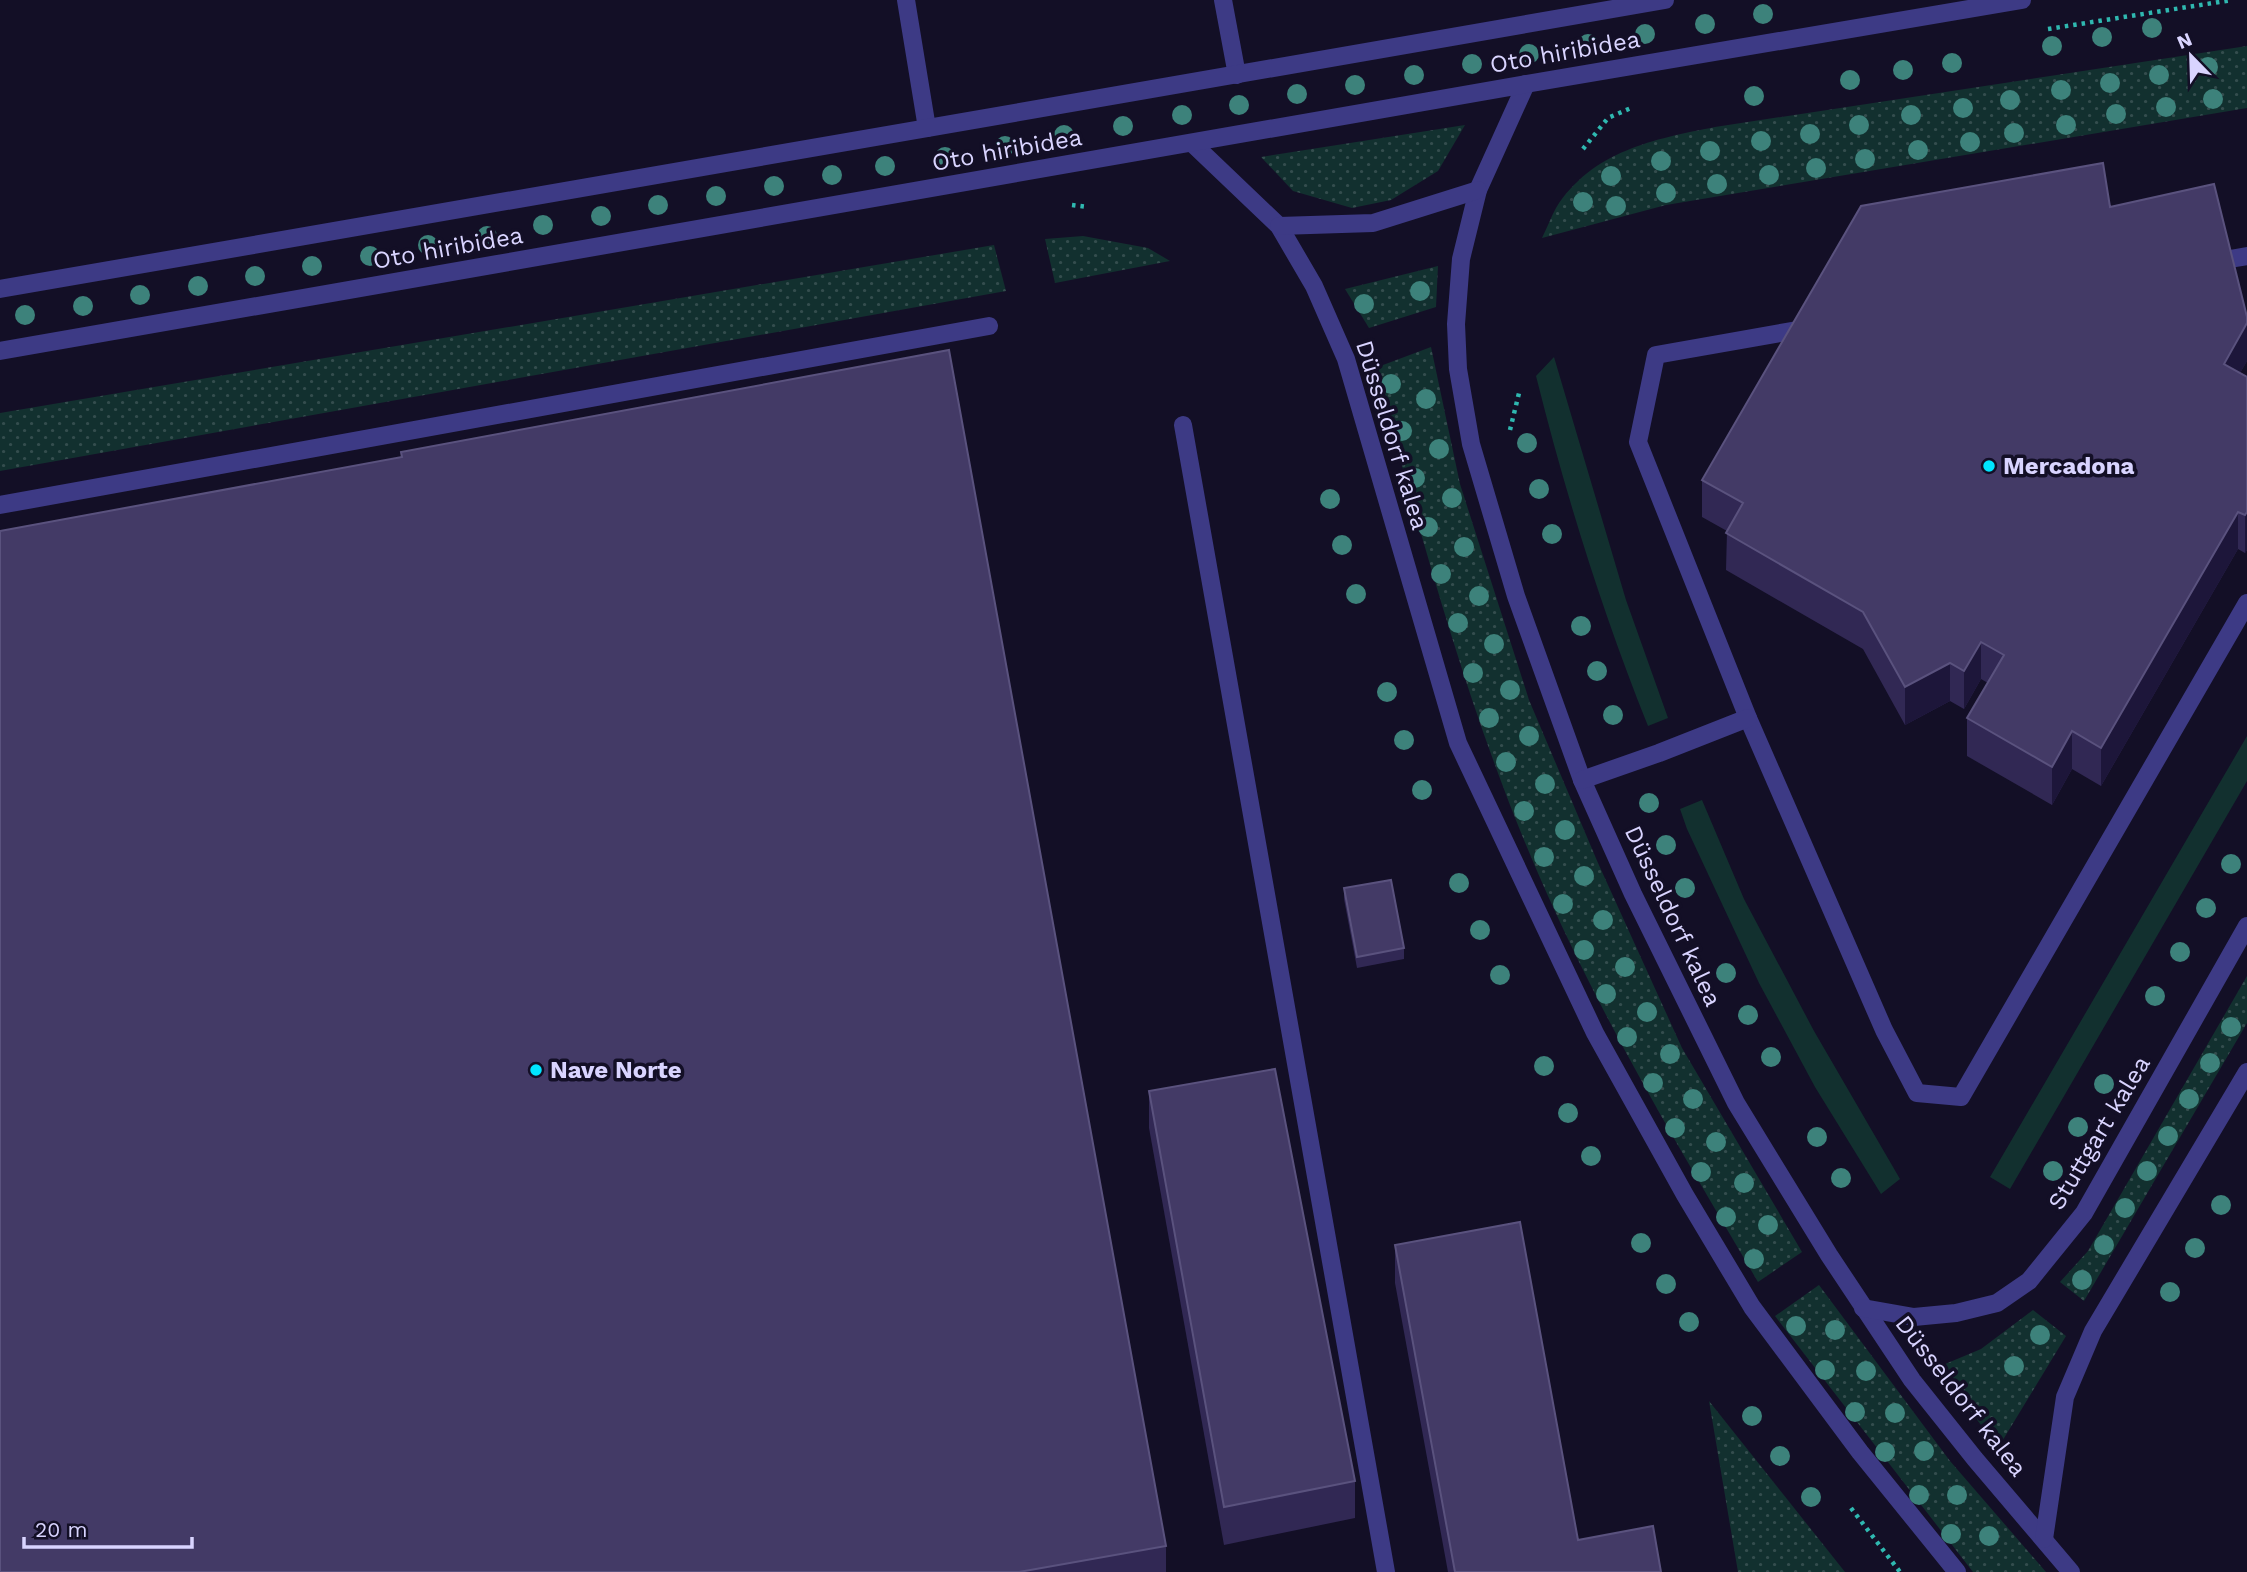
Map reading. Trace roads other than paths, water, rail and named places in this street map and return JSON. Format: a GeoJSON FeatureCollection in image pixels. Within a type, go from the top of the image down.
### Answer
{"type":"FeatureCollection","features":[{"type":"Feature","properties":{"kind":"street"},"geometry":{"type":"LineString","coordinates":[[906,0],[928,128]]}},
{"type":"Feature","properties":{"kind":"street"},"geometry":{"type":"LineString","coordinates":[[1223,0],[1237,75]]}},
{"type":"Feature","properties":{"kind":"street","name":"Oto hiribidea"},"geometry":{"type":"LineString","coordinates":[[0,289],[1665,0]]}},
{"type":"Feature","properties":{"kind":"street","name":"Oto hiribidea"},"geometry":{"type":"LineString","coordinates":[[0,351],[2022,0]]}},
{"type":"Feature","properties":{"kind":"street","name":"Düsseldorf kalea"},"geometry":{"type":"LineString","coordinates":[[1526,84],[1478,190],[1461,259],[1456,324],[1458,369],[1471,444],[1516,596],[1583,780],[1633,894],[1736,1102],[1829,1255],[1912,1380],[2070,1572]]}},
{"type":"Feature","properties":{"kind":"street","name":"Düsseldorf kalea"},"geometry":{"type":"LineString","coordinates":[[1192,143],[1279,226],[1314,286],[1346,359],[1458,743],[1595,1033],[1685,1195],[1752,1307],[1860,1452],[1957,1572]]}},
{"type":"Feature","properties":{"kind":"street"},"geometry":{"type":"LineString","coordinates":[[1279,226],[1373,223],[1478,190]]}},
{"type":"Feature","properties":{"kind":"street"},"geometry":{"type":"LineString","coordinates":[[2224,260],[2247,256]]}},
{"type":"Feature","properties":{"kind":"street"},"geometry":{"type":"LineString","coordinates":[[0,505],[989,326]]}},
{"type":"Feature","properties":{"kind":"street"},"geometry":{"type":"LineString","coordinates":[[1812,327],[1656,355],[1638,442],[1748,718],[1884,1030],[1917,1093],[1961,1097],[2247,603]]}},
{"type":"Feature","properties":{"kind":"street"},"geometry":{"type":"LineString","coordinates":[[1183,425],[1386,1572]]}},
{"type":"Feature","properties":{"kind":"street"},"geometry":{"type":"LineString","coordinates":[[1583,780],[1748,718]]}},
{"type":"Feature","properties":{"kind":"street","name":"Stuttgart kalea"},"geometry":{"type":"LineString","coordinates":[[1863,1308],[1914,1317],[1955,1313],[1997,1303],[2029,1281],[2084,1213],[2247,926]]}},
{"type":"Feature","properties":{"kind":"street"},"geometry":{"type":"LineString","coordinates":[[2045,1539],[2065,1397],[2092,1331],[2247,1072]]}},
{"type":"Feature","properties":{"kind":"place","name":"Mercadona"},"geometry":{"type":"Point","coordinates":[1989,466]}},
{"type":"Feature","properties":{"kind":"place","name":"Nave Norte"},"geometry":{"type":"Point","coordinates":[536,1070]}}]}
